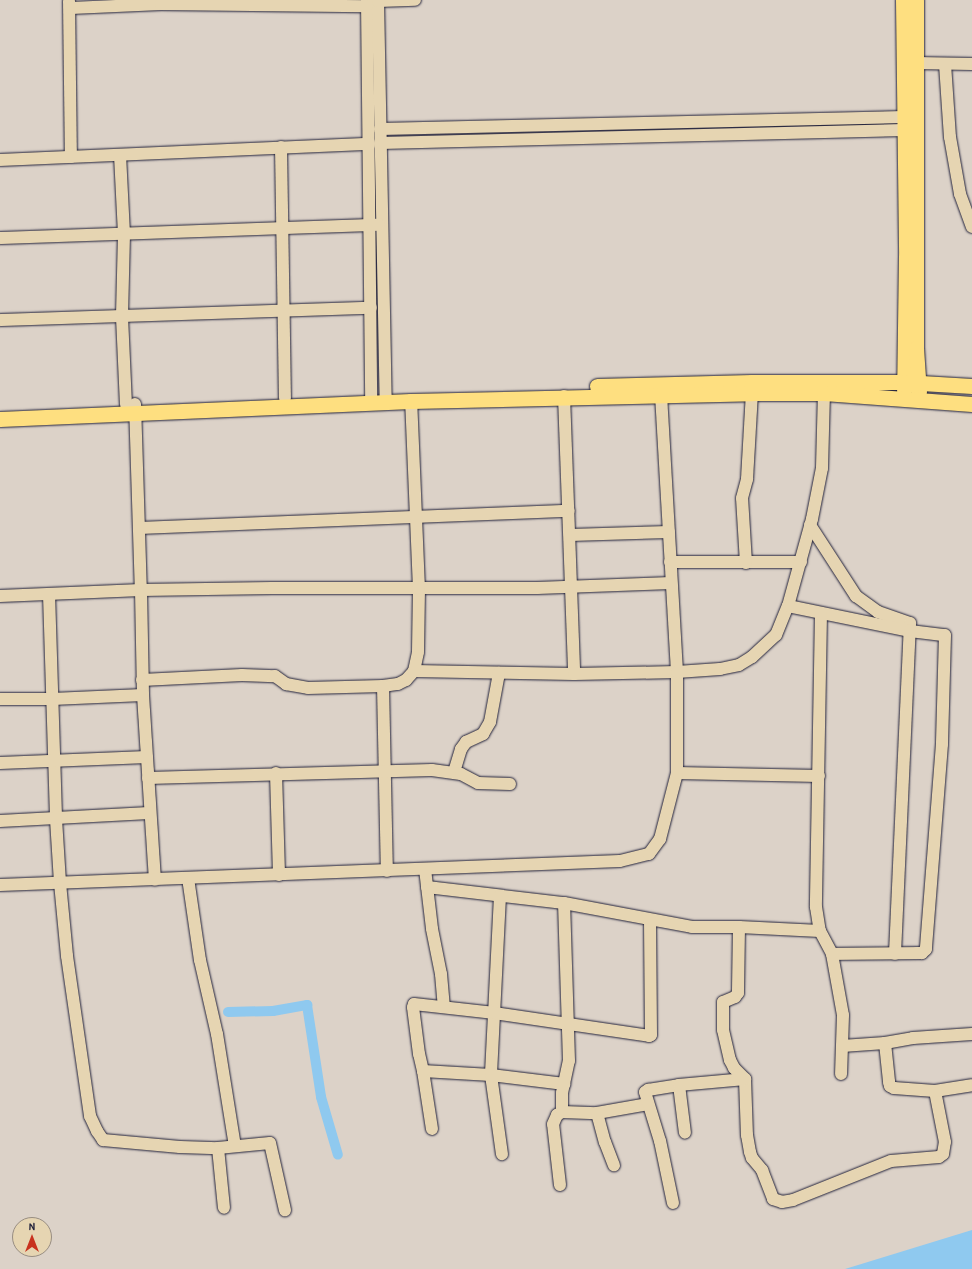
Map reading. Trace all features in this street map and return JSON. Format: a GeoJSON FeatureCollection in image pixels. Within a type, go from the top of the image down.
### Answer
{"type":"FeatureCollection","features":[{"type":"Feature","properties":{"kind":"main road"},"geometry":{"type":"LineString","coordinates":[[903,0],[904,123],[911,350],[934,384]]}},
{"type":"Feature","properties":{"kind":"main road"},"geometry":{"type":"LineString","coordinates":[[904,398],[911,382],[916,0]]}},
{"type":"Feature","properties":{"kind":"main road"},"geometry":{"type":"LineString","coordinates":[[886,382],[911,350]]}},
{"type":"Feature","properties":{"kind":"main road"},"geometry":{"type":"LineString","coordinates":[[0,408],[132,407],[378,398],[647,384],[752,382],[911,382],[972,386]]}},
{"type":"Feature","properties":{"kind":"main road"},"geometry":{"type":"LineString","coordinates":[[911,382],[919,399]]}},
{"type":"Feature","properties":{"kind":"main road"},"geometry":{"type":"LineString","coordinates":[[0,419],[132,407],[285,398],[378,398],[411,401],[564,396],[752,393],[824,394],[919,399],[972,404]]}},
{"type":"Feature","properties":{"kind":"street"},"geometry":{"type":"LineString","coordinates":[[71,157],[70,4],[161,2],[372,2],[414,0]]}},
{"type":"Feature","properties":{"kind":"street"},"geometry":{"type":"LineString","coordinates":[[372,2],[380,129],[375,144]]}},
{"type":"Feature","properties":{"kind":"street"},"geometry":{"type":"LineString","coordinates":[[372,2],[378,398]]}},
{"type":"Feature","properties":{"kind":"street"},"geometry":{"type":"LineString","coordinates":[[916,63],[972,64]]}},
{"type":"Feature","properties":{"kind":"street"},"geometry":{"type":"LineString","coordinates":[[945,64],[950,137],[960,194],[972,227]]}},
{"type":"Feature","properties":{"kind":"street"},"geometry":{"type":"LineString","coordinates":[[380,129],[545,125],[904,123]]}},
{"type":"Feature","properties":{"kind":"street"},"geometry":{"type":"LineString","coordinates":[[0,160],[281,147],[546,139],[904,123]]}},
{"type":"Feature","properties":{"kind":"street"},"geometry":{"type":"LineString","coordinates":[[545,125],[546,139]]}},
{"type":"Feature","properties":{"kind":"street"},"geometry":{"type":"LineString","coordinates":[[281,147],[281,229],[285,398]]}},
{"type":"Feature","properties":{"kind":"street"},"geometry":{"type":"LineString","coordinates":[[120,155],[124,234],[122,317],[132,407],[142,590],[142,680],[149,813],[155,880]]}},
{"type":"Feature","properties":{"kind":"street"},"geometry":{"type":"LineString","coordinates":[[0,238],[376,225]]}},
{"type":"Feature","properties":{"kind":"street"},"geometry":{"type":"LineString","coordinates":[[376,225],[371,308],[378,398]]}},
{"type":"Feature","properties":{"kind":"street"},"geometry":{"type":"LineString","coordinates":[[0,320],[371,308]]}},
{"type":"Feature","properties":{"kind":"street"},"geometry":{"type":"LineString","coordinates":[[746,563],[742,498],[747,479],[752,393]]}},
{"type":"Feature","properties":{"kind":"street"},"geometry":{"type":"LineString","coordinates":[[0,885],[387,871],[620,860],[649,854],[660,839],[676,773],[677,672],[661,394]]}},
{"type":"Feature","properties":{"kind":"street"},"geometry":{"type":"LineString","coordinates":[[414,670],[574,674],[677,672],[720,669],[739,665],[752,657],[776,635],[788,606],[801,562],[822,468],[824,394]]}},
{"type":"Feature","properties":{"kind":"street"},"geometry":{"type":"LineString","coordinates":[[564,396],[574,674]]}},
{"type":"Feature","properties":{"kind":"street"},"geometry":{"type":"LineString","coordinates":[[142,680],[242,675],[275,676],[286,684],[302,688],[383,686],[403,681],[414,670],[418,652],[419,589],[411,401]]}},
{"type":"Feature","properties":{"kind":"street"},"geometry":{"type":"LineString","coordinates":[[139,528],[569,511]]}},
{"type":"Feature","properties":{"kind":"street"},"geometry":{"type":"LineString","coordinates":[[810,525],[856,596],[878,612],[910,623],[896,954]]}},
{"type":"Feature","properties":{"kind":"street"},"geometry":{"type":"LineString","coordinates":[[570,536],[669,532]]}},
{"type":"Feature","properties":{"kind":"street"},"geometry":{"type":"LineString","coordinates":[[670,562],[801,562]]}},
{"type":"Feature","properties":{"kind":"street"},"geometry":{"type":"LineString","coordinates":[[0,596],[142,590],[272,588],[571,588],[671,583]]}},
{"type":"Feature","properties":{"kind":"street"},"geometry":{"type":"LineString","coordinates":[[49,594],[56,819],[60,883],[67,956],[90,1116],[97,1132],[103,1140],[180,1147],[218,1148],[271,1143],[284,1210]]}},
{"type":"Feature","properties":{"kind":"street"},"geometry":{"type":"LineString","coordinates":[[788,606],[910,631],[945,635],[942,744],[928,944],[922,953],[832,954]]}},
{"type":"Feature","properties":{"kind":"street"},"geometry":{"type":"LineString","coordinates":[[821,613],[816,907],[820,931],[832,954],[843,1015],[841,1074]]}},
{"type":"Feature","properties":{"kind":"street"},"geometry":{"type":"LineString","coordinates":[[454,772],[461,749],[466,742],[483,734],[490,722],[499,673]]}},
{"type":"Feature","properties":{"kind":"street"},"geometry":{"type":"LineString","coordinates":[[383,686],[387,871]]}},
{"type":"Feature","properties":{"kind":"street"},"geometry":{"type":"LineString","coordinates":[[0,699],[52,699],[143,695]]}},
{"type":"Feature","properties":{"kind":"street"},"geometry":{"type":"LineString","coordinates":[[0,763],[54,762],[147,757]]}},
{"type":"Feature","properties":{"kind":"street"},"geometry":{"type":"LineString","coordinates":[[148,778],[385,770],[454,772],[478,783],[510,784]]}},
{"type":"Feature","properties":{"kind":"street"},"geometry":{"type":"LineString","coordinates":[[676,773],[819,776]]}},
{"type":"Feature","properties":{"kind":"street"},"geometry":{"type":"LineString","coordinates":[[276,774],[279,875]]}},
{"type":"Feature","properties":{"kind":"street"},"geometry":{"type":"LineString","coordinates":[[0,821],[149,813]]}},
{"type":"Feature","properties":{"kind":"street"},"geometry":{"type":"LineString","coordinates":[[425,869],[444,1007]]}},
{"type":"Feature","properties":{"kind":"street"},"geometry":{"type":"LineString","coordinates":[[188,878],[200,960],[217,1034],[235,1146]]}},
{"type":"Feature","properties":{"kind":"street"},"geometry":{"type":"LineString","coordinates":[[427,887],[564,903],[692,928],[739,927],[820,931]]}},
{"type":"Feature","properties":{"kind":"street"},"geometry":{"type":"LineString","coordinates":[[500,896],[491,1075],[502,1154]]}},
{"type":"Feature","properties":{"kind":"street"},"geometry":{"type":"LineString","coordinates":[[562,1112],[564,1084],[569,1061],[564,903]]}},
{"type":"Feature","properties":{"kind":"street"},"geometry":{"type":"LineString","coordinates":[[432,1129],[412,1005],[420,1003],[567,1023],[646,1036],[651,1035],[650,920]]}},
{"type":"Feature","properties":{"kind":"street"},"geometry":{"type":"LineString","coordinates":[[739,927],[738,993],[735,997],[723,1002],[723,1030],[730,1060],[734,1068],[745,1079],[747,1134],[750,1152],[752,1158],[762,1170],[773,1199],[782,1202],[832,1186],[891,1161],[940,1157],[943,1154],[945,1142],[935,1091]]}},
{"type":"Feature","properties":{"kind":"street"},"geometry":{"type":"LineString","coordinates":[[842,1046],[885,1043],[913,1038],[972,1034]]}},
{"type":"Feature","properties":{"kind":"street"},"geometry":{"type":"LineString","coordinates":[[885,1043],[886,1062],[890,1086],[894,1088],[935,1091],[972,1085]]}},
{"type":"Feature","properties":{"kind":"street"},"geometry":{"type":"LineString","coordinates":[[423,1071],[491,1075],[564,1084]]}},
{"type":"Feature","properties":{"kind":"street"},"geometry":{"type":"LineString","coordinates":[[674,1203],[660,1141],[648,1104],[646,1091],[679,1085],[745,1079]]}},
{"type":"Feature","properties":{"kind":"street"},"geometry":{"type":"LineString","coordinates":[[679,1085],[685,1133]]}},
{"type":"Feature","properties":{"kind":"street"},"geometry":{"type":"LineString","coordinates":[[560,1185],[553,1124],[555,1117],[562,1112],[597,1113],[648,1104]]}},
{"type":"Feature","properties":{"kind":"street"},"geometry":{"type":"LineString","coordinates":[[597,1113],[605,1142],[614,1165]]}},
{"type":"Feature","properties":{"kind":"street"},"geometry":{"type":"LineString","coordinates":[[218,1148],[224,1208]]}},
{"type":"Feature","properties":{"kind":"water"},"geometry":{"type":"Polygon","coordinates":[[[972,1230],[972,1269],[845,1269],[972,1230]]]}},
{"type":"Feature","properties":{"kind":"waterway"},"geometry":{"type":"LineString","coordinates":[[228,1012],[273,1011],[307,1005],[321,1097],[338,1155]]}}]}
